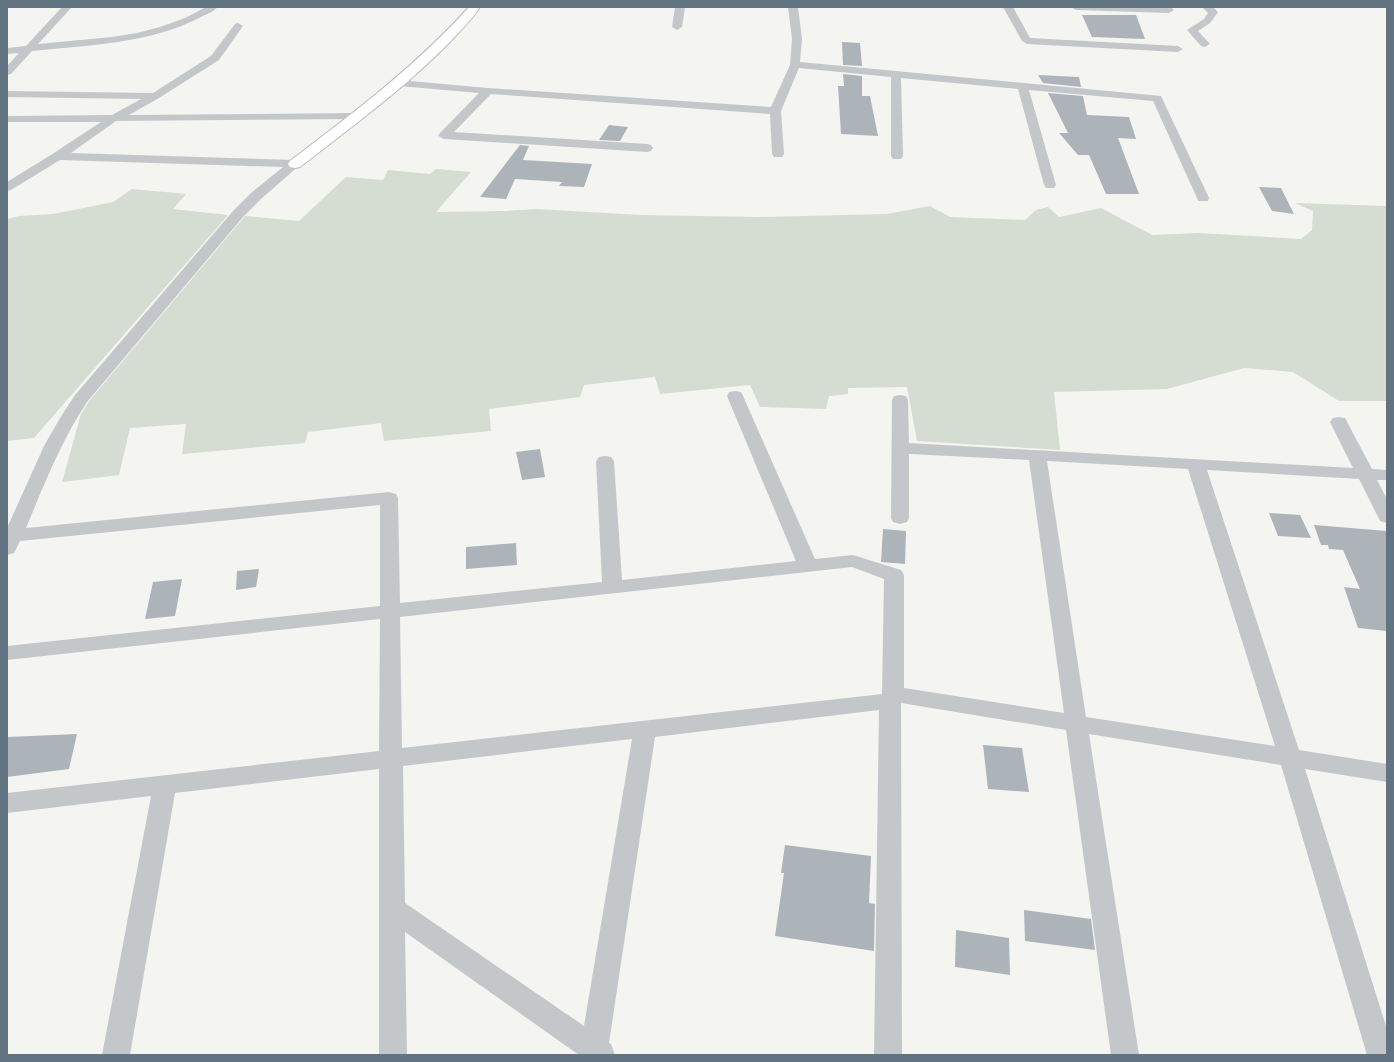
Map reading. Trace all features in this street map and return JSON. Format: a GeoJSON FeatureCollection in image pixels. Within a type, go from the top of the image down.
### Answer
{"type":"FeatureCollection","features":[{"type":"Feature","properties":{"kind":"street"},"geometry":{"type":"LineString","coordinates":[[7,72],[67,7]]}},
{"type":"Feature","properties":{"kind":"street"},"geometry":{"type":"LineString","coordinates":[[7,51],[110,41],[141,36],[183,22],[213,7]]}},
{"type":"Feature","properties":{"kind":"street"},"geometry":{"type":"LineString","coordinates":[[9,540],[53,446],[68,418],[81,399],[238,214],[256,196],[295,164],[399,83],[436,50],[475,7]]}},
{"type":"Feature","properties":{"kind":"street"},"geometry":{"type":"LineString","coordinates":[[677,27],[680,7]]}},
{"type":"Feature","properties":{"kind":"street"},"geometry":{"type":"LineString","coordinates":[[778,154],[775,111],[795,65],[797,38],[793,7]]}},
{"type":"Feature","properties":{"kind":"street"},"geometry":{"type":"LineString","coordinates":[[1008,7],[1027,41],[1178,49]]}},
{"type":"Feature","properties":{"kind":"street"},"geometry":{"type":"LineString","coordinates":[[1076,7],[1148,8],[1169,10]]}},
{"type":"Feature","properties":{"kind":"street"},"geometry":{"type":"LineString","coordinates":[[1192,30],[1207,21],[1213,12],[1207,7]]}},
{"type":"Feature","properties":{"kind":"street"},"geometry":{"type":"LineString","coordinates":[[1148,8],[1166,17],[1180,20],[1205,44]]}},
{"type":"Feature","properties":{"kind":"street"},"geometry":{"type":"LineString","coordinates":[[7,186],[58,156],[112,119],[155,96],[215,58],[238,26]]}},
{"type":"Feature","properties":{"kind":"street"},"geometry":{"type":"LineString","coordinates":[[795,65],[1158,98],[1203,198]]}},
{"type":"Feature","properties":{"kind":"street"},"geometry":{"type":"LineString","coordinates":[[896,75],[897,156]]}},
{"type":"Feature","properties":{"kind":"street"},"geometry":{"type":"LineString","coordinates":[[399,83],[488,91],[775,111]]}},
{"type":"Feature","properties":{"kind":"street"},"geometry":{"type":"LineString","coordinates":[[1023,86],[1050,185]]}},
{"type":"Feature","properties":{"kind":"street"},"geometry":{"type":"LineString","coordinates":[[488,91],[444,135],[647,148]]}},
{"type":"Feature","properties":{"kind":"street"},"geometry":{"type":"LineString","coordinates":[[7,94],[155,96]]}},
{"type":"Feature","properties":{"kind":"street"},"geometry":{"type":"LineString","coordinates":[[7,119],[356,116]]}},
{"type":"Feature","properties":{"kind":"street"},"geometry":{"type":"LineString","coordinates":[[58,156],[295,164]]}},
{"type":"Feature","properties":{"kind":"street"},"geometry":{"type":"LineString","coordinates":[[735,396],[808,566]]}},
{"type":"Feature","properties":{"kind":"street"},"geometry":{"type":"LineString","coordinates":[[900,400],[900,518]]}},
{"type":"Feature","properties":{"kind":"street"},"geometry":{"type":"LineString","coordinates":[[1339,422],[1387,517]]}},
{"type":"Feature","properties":{"kind":"street"},"geometry":{"type":"LineString","coordinates":[[900,448],[1387,475]]}},
{"type":"Feature","properties":{"kind":"street"},"geometry":{"type":"LineString","coordinates":[[1037,456],[1125,1055]]}},
{"type":"Feature","properties":{"kind":"street"},"geometry":{"type":"LineString","coordinates":[[605,461],[612,587]]}},
{"type":"Feature","properties":{"kind":"street"},"geometry":{"type":"LineString","coordinates":[[1196,465],[1290,758],[1380,1055]]}},
{"type":"Feature","properties":{"kind":"street"},"geometry":{"type":"LineString","coordinates":[[9,540],[389,498],[393,1055]]}},
{"type":"Feature","properties":{"kind":"street"},"geometry":{"type":"LineString","coordinates":[[7,653],[853,561],[894,575],[891,697],[888,1055]]}},
{"type":"Feature","properties":{"kind":"street"},"geometry":{"type":"LineString","coordinates":[[7,803],[645,729],[891,697],[1076,722],[1387,773]]}},
{"type":"Feature","properties":{"kind":"street"},"geometry":{"type":"LineString","coordinates":[[392,908],[598,1051],[645,729]]}},
{"type":"Feature","properties":{"kind":"street"},"geometry":{"type":"LineString","coordinates":[[116,1055],[165,785]]}},
{"type":"Feature","properties":{"kind":"shaded area"},"geometry":{"type":"Polygon","coordinates":[[[436,169],[471,172],[436,212],[536,209],[641,215],[757,217],[887,214],[930,206],[950,217],[1025,220],[1036,210],[1048,207],[1059,217],[1101,208],[1152,235],[1199,233],[1301,239],[1312,230],[1313,211],[1295,203],[1387,206],[1387,401],[1339,401],[1293,372],[1244,368],[1167,389],[1054,392],[1060,450],[917,441],[907,387],[848,388],[848,394],[829,396],[826,409],[760,407],[750,385],[660,394],[655,377],[584,385],[580,397],[489,409],[491,431],[384,441],[381,423],[308,432],[305,443],[182,454],[186,424],[130,428],[119,475],[62,482],[81,414],[90,400],[245,216],[299,221],[346,177],[383,180],[388,170],[430,174],[436,169]]]}},
{"type":"Feature","properties":{"kind":"shaded area"},"geometry":{"type":"Polygon","coordinates":[[[132,189],[186,194],[173,209],[228,215],[34,438],[7,441],[7,219],[19,216],[53,214],[113,202],[132,189]]]}},
{"type":"Feature","properties":{"kind":"building"},"geometry":{"type":"Polygon","coordinates":[[[1082,15],[1136,15],[1145,39],[1092,37],[1082,15]]]}},
{"type":"Feature","properties":{"kind":"building"},"geometry":{"type":"Polygon","coordinates":[[[842,42],[860,43],[862,66],[843,65],[842,42]]]}},
{"type":"Feature","properties":{"kind":"building"},"geometry":{"type":"Polygon","coordinates":[[[843,74],[862,76],[862,96],[870,96],[878,136],[841,134],[838,86],[844,86],[843,74]]]}},
{"type":"Feature","properties":{"kind":"building"},"geometry":{"type":"Polygon","coordinates":[[[1038,75],[1079,77],[1081,87],[1043,83],[1038,75]]]}},
{"type":"Feature","properties":{"kind":"building"},"geometry":{"type":"Polygon","coordinates":[[[1048,93],[1083,96],[1087,115],[1129,117],[1136,139],[1118,138],[1139,194],[1106,194],[1089,155],[1078,155],[1059,133],[1068,133],[1048,93]]]}},
{"type":"Feature","properties":{"kind":"building"},"geometry":{"type":"Polygon","coordinates":[[[609,125],[628,127],[620,141],[599,140],[609,125]]]}},
{"type":"Feature","properties":{"kind":"building"},"geometry":{"type":"Polygon","coordinates":[[[520,145],[529,146],[523,160],[592,164],[584,187],[559,186],[562,182],[515,179],[506,199],[480,197],[520,145]]]}},
{"type":"Feature","properties":{"kind":"building"},"geometry":{"type":"Polygon","coordinates":[[[1259,187],[1281,188],[1294,214],[1272,211],[1259,187]]]}},
{"type":"Feature","properties":{"kind":"building"},"geometry":{"type":"Polygon","coordinates":[[[540,449],[545,477],[522,480],[516,452],[540,449]]]}},
{"type":"Feature","properties":{"kind":"building"},"geometry":{"type":"Polygon","coordinates":[[[1269,513],[1300,515],[1311,538],[1278,536],[1269,513]]]}},
{"type":"Feature","properties":{"kind":"building"},"geometry":{"type":"Polygon","coordinates":[[[1314,525],[1387,531],[1387,631],[1358,628],[1344,587],[1360,589],[1343,550],[1329,549],[1328,545],[1321,545],[1314,525]]]}},
{"type":"Feature","properties":{"kind":"building"},"geometry":{"type":"Polygon","coordinates":[[[883,529],[906,531],[905,564],[881,562],[883,529]]]}},
{"type":"Feature","properties":{"kind":"building"},"geometry":{"type":"Polygon","coordinates":[[[516,543],[517,565],[466,569],[466,547],[516,543]]]}},
{"type":"Feature","properties":{"kind":"building"},"geometry":{"type":"Polygon","coordinates":[[[259,569],[256,587],[236,590],[237,571],[259,569]]]}},
{"type":"Feature","properties":{"kind":"building"},"geometry":{"type":"Polygon","coordinates":[[[182,579],[175,616],[145,619],[153,582],[182,579]]]}},
{"type":"Feature","properties":{"kind":"building"},"geometry":{"type":"Polygon","coordinates":[[[77,734],[69,769],[7,777],[7,737],[77,734]]]}},
{"type":"Feature","properties":{"kind":"building"},"geometry":{"type":"Polygon","coordinates":[[[983,745],[1022,748],[1029,792],[988,789],[983,745]]]}},
{"type":"Feature","properties":{"kind":"building"},"geometry":{"type":"Polygon","coordinates":[[[785,845],[871,856],[869,903],[875,904],[874,951],[775,936],[784,873],[781,873],[785,845]]]}},
{"type":"Feature","properties":{"kind":"building"},"geometry":{"type":"Polygon","coordinates":[[[1024,910],[1091,919],[1095,950],[1025,941],[1024,910]]]}},
{"type":"Feature","properties":{"kind":"building"},"geometry":{"type":"Polygon","coordinates":[[[956,930],[1009,938],[1010,975],[955,967],[956,930]]]}}]}
